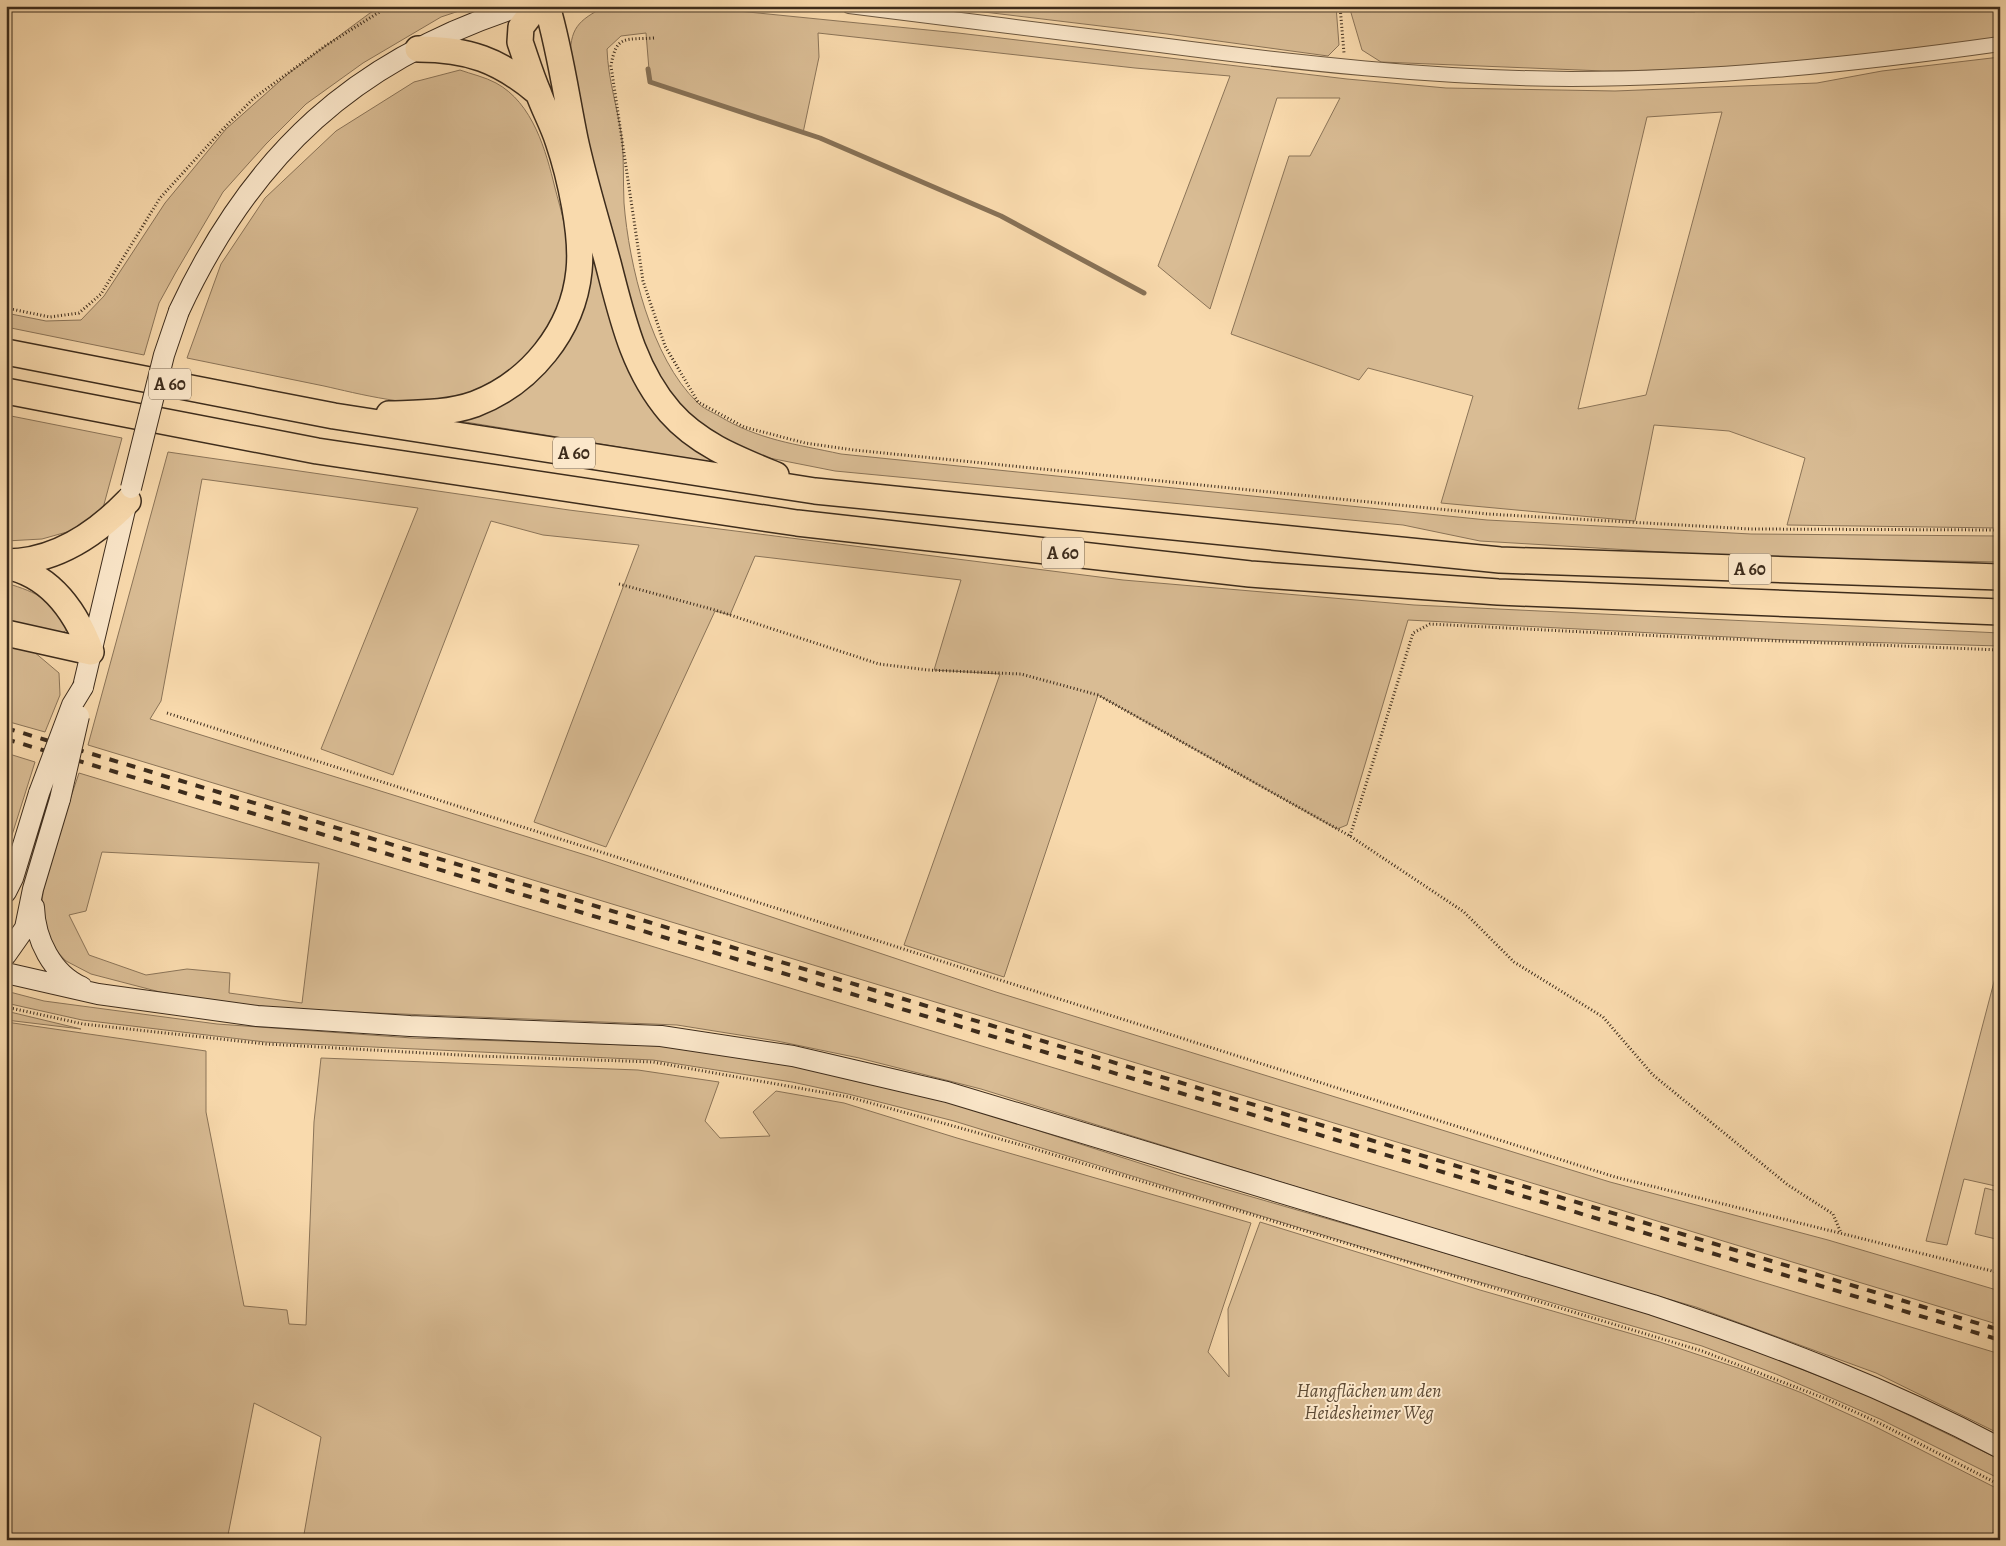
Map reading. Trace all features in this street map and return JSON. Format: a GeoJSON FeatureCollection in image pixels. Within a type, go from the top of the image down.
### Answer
{"type":"FeatureCollection","features":[{"type":"Feature","properties":{"kind":"highway"},"geometry":{"type":"LineString","coordinates":[[334,416],[445,411],[474,404],[500,392],[520,378],[540,359],[561,329],[575,294],[579,272],[580,246],[577,221],[558,141],[520,42],[519,34],[525,21],[537,6]]}},
{"type":"Feature","properties":{"kind":"highway"},"geometry":{"type":"LineString","coordinates":[[547,6],[556,39],[576,140],[626,332],[639,367],[652,390],[671,413],[706,443],[730,457],[815,491]]}},
{"type":"Feature","properties":{"kind":"highway"},"geometry":{"type":"LineString","coordinates":[[418,49],[444,49],[478,56],[517,75],[538,92]]}},
{"type":"Feature","properties":{"kind":"highway","name":"A 60"},"geometry":{"type":"LineString","coordinates":[[6,352],[334,416],[815,491],[1500,560],[2000,577]]}},
{"type":"Feature","properties":{"kind":"highway","name":"A 60"},"geometry":{"type":"LineString","coordinates":[[6,391],[316,451],[797,523],[1210,570],[1498,592],[2000,612]]}},
{"type":"Feature","properties":{"kind":"highway"},"geometry":{"type":"LineString","coordinates":[[6,562],[38,558],[64,549],[88,537],[109,520],[129,494]]}},
{"type":"Feature","properties":{"kind":"highway"},"geometry":{"type":"LineString","coordinates":[[6,566],[40,580],[63,600],[80,624],[91,652]]}},
{"type":"Feature","properties":{"kind":"highway"},"geometry":{"type":"LineString","coordinates":[[6,634],[91,652]]}},
{"type":"Feature","properties":{"kind":"main road"},"geometry":{"type":"LineString","coordinates":[[6,954],[25,928],[33,889],[60,799],[82,707],[83,687],[91,652],[164,355],[179,312],[215,240],[246,193],[267,168],[306,128],[336,101],[389,64],[452,31],[521,6]]}},
{"type":"Feature","properties":{"kind":"main road"},"geometry":{"type":"LineString","coordinates":[[9,885],[39,793],[72,705],[83,687]]}},
{"type":"Feature","properties":{"kind":"main road"},"geometry":{"type":"LineString","coordinates":[[33,889],[34,918],[41,944],[57,969],[76,984],[98,994]]}},
{"type":"Feature","properties":{"kind":"main road"},"geometry":{"type":"LineString","coordinates":[[6,973],[98,994],[257,1016],[410,1026],[661,1036],[793,1056],[928,1088],[1653,1305],[1758,1340],[1862,1381],[1946,1420],[2000,1448]]}},
{"type":"Feature","properties":{"kind":"street"},"geometry":{"type":"LineString","coordinates":[[849,6],[1346,67],[1492,77],[1572,79],[1773,71],[1882,61],[2000,44]]}},
{"type":"Feature","properties":{"kind":"path"},"geometry":{"type":"LineString","coordinates":[[6,308],[50,316],[79,313],[101,294],[160,198],[223,128],[254,98],[325,46],[389,6]]}},
{"type":"Feature","properties":{"kind":"path"},"geometry":{"type":"LineString","coordinates":[[1340,6],[1346,67]]}},
{"type":"Feature","properties":{"kind":"path"},"geometry":{"type":"LineString","coordinates":[[654,38],[623,40],[614,49],[611,66],[643,281],[665,346],[698,402],[744,427],[805,443],[884,454],[1488,514],[1751,529],[2000,530]]}},
{"type":"Feature","properties":{"kind":"path"},"geometry":{"type":"LineString","coordinates":[[619,584],[715,610],[879,664],[928,670],[1021,674],[1098,695],[1350,836],[1464,912],[1514,962],[1603,1017],[1653,1075],[1788,1185],[1833,1214],[1842,1234]]}},
{"type":"Feature","properties":{"kind":"path"},"geometry":{"type":"LineString","coordinates":[[1350,836],[1413,633],[1430,624],[1681,638],[2000,650]]}},
{"type":"Feature","properties":{"kind":"path"},"geometry":{"type":"LineString","coordinates":[[167,713],[1615,1177],[2000,1273]]}},
{"type":"Feature","properties":{"kind":"path"},"geometry":{"type":"LineString","coordinates":[[6,1006],[83,1024],[266,1044],[478,1056],[653,1062],[849,1096],[1025,1146],[1702,1351],[1829,1400],[1877,1422],[2000,1485]]}},
{"type":"Feature","properties":{"kind":"path"},"geometry":{"type":"LineString","coordinates":[[1991,1540],[2000,1518]]}},
{"type":"Feature","properties":{"kind":"green space"},"geometry":{"type":"Polygon","coordinates":[[[383,6],[474,6],[441,17],[363,63],[306,104],[266,144],[223,192],[176,272],[159,303],[144,355],[6,327],[6,313],[46,321],[81,320],[104,296],[165,203],[226,129],[289,73],[370,13],[383,6]]]}},
{"type":"Feature","properties":{"kind":"green space"},"geometry":{"type":"Polygon","coordinates":[[[606,6],[688,6],[958,33],[1347,79],[1446,88],[1615,91],[1817,83],[1882,71],[2000,57],[2000,528],[1787,525],[1805,458],[1729,431],[1654,425],[1635,521],[1441,503],[1473,396],[1368,368],[1359,380],[1231,334],[1289,156],[1310,156],[1340,98],[1277,98],[1210,309],[1158,266],[1230,76],[1135,68],[818,33],[819,57],[803,133],[650,82],[646,33],[621,36],[607,49],[609,72],[622,139],[624,203],[627,228],[637,282],[645,309],[667,361],[681,383],[699,404],[707,410],[748,431],[793,444],[841,454],[1487,520],[1751,534],[2000,536],[2000,562],[1747,557],[1480,541],[1403,525],[835,471],[754,455],[728,444],[685,413],[659,382],[642,352],[621,281],[570,61],[570,50],[577,27],[588,16],[606,6]],[[1722,112],[1647,117],[1578,409],[1646,395],[1722,112]]]}},
{"type":"Feature","properties":{"kind":"green space"},"geometry":{"type":"Polygon","coordinates":[[[934,6],[1336,6],[1339,45],[1328,56],[1167,34],[934,6]]]}},
{"type":"Feature","properties":{"kind":"green space"},"geometry":{"type":"Polygon","coordinates":[[[1349,6],[1570,6],[1631,12],[1695,12],[1697,6],[1835,6],[1890,10],[2000,6],[2000,41],[1944,50],[1718,69],[1604,71],[1381,62],[1362,50],[1349,6]]]}},
{"type":"Feature","properties":{"kind":"green space"},"geometry":{"type":"Polygon","coordinates":[[[460,70],[496,83],[509,92],[529,115],[547,159],[562,216],[568,254],[564,288],[556,311],[545,331],[531,350],[515,366],[496,380],[474,391],[438,403],[406,402],[370,396],[187,358],[221,264],[265,198],[336,131],[414,82],[460,70]]]}},
{"type":"Feature","properties":{"kind":"green space"},"geometry":{"type":"Polygon","coordinates":[[[585,221],[631,371],[729,465],[447,419],[537,374],[585,221]]]}},
{"type":"Feature","properties":{"kind":"green space"},"geometry":{"type":"Polygon","coordinates":[[[6,415],[122,438],[103,508],[74,530],[42,539],[6,541],[6,415]]]}},
{"type":"Feature","properties":{"kind":"green space"},"geometry":{"type":"Polygon","coordinates":[[[168,452],[569,510],[1123,580],[1414,605],[2000,633],[2000,646],[1786,640],[1408,620],[1347,825],[1337,829],[1098,695],[1004,977],[904,945],[1000,674],[934,670],[961,580],[755,556],[730,615],[715,611],[606,847],[534,822],[639,545],[543,535],[491,521],[393,775],[321,749],[418,508],[202,479],[161,701],[150,719],[595,858],[996,992],[1610,1182],[1828,1240],[2000,1291],[2000,1325],[88,745],[168,452]]]}},
{"type":"Feature","properties":{"kind":"green space"},"geometry":{"type":"Polygon","coordinates":[[[6,583],[36,594],[57,611],[70,628],[62,633],[6,623],[6,583]]]}},
{"type":"Feature","properties":{"kind":"green space"},"geometry":{"type":"Polygon","coordinates":[[[6,645],[33,651],[59,673],[60,695],[45,732],[6,721],[6,645]]]}},
{"type":"Feature","properties":{"kind":"green space"},"geometry":{"type":"Polygon","coordinates":[[[6,753],[35,762],[6,854],[6,753]]]}},
{"type":"Feature","properties":{"kind":"green space"},"geometry":{"type":"Polygon","coordinates":[[[79,773],[2000,1354],[2000,1434],[1876,1373],[1696,1307],[1532,1260],[981,1089],[859,1058],[777,1041],[677,1025],[302,1010],[228,1003],[160,992],[91,974],[66,961],[53,947],[45,929],[41,908],[46,871],[79,773]],[[102,852],[86,911],[69,915],[89,955],[146,975],[187,969],[230,973],[229,993],[302,1003],[319,863],[102,852]]]}},
{"type":"Feature","properties":{"kind":"green space"},"geometry":{"type":"Polygon","coordinates":[[[2000,959],[2000,1187],[1964,1179],[1947,1245],[1926,1241],[2000,959]]]}},
{"type":"Feature","properties":{"kind":"green space"},"geometry":{"type":"Polygon","coordinates":[[[6,991],[44,1001],[217,1024],[412,1038],[660,1046],[796,1065],[955,1104],[1180,1176],[1652,1313],[1719,1336],[1871,1397],[1999,1459],[2000,1479],[1880,1419],[1776,1374],[1702,1346],[1417,1264],[954,1121],[848,1094],[792,1082],[653,1060],[265,1042],[82,1020],[6,1003],[6,991]]]}},
{"type":"Feature","properties":{"kind":"green space"},"geometry":{"type":"Polygon","coordinates":[[[6,1011],[81,1029],[6,1020],[6,1011]]]}},
{"type":"Feature","properties":{"kind":"green space","name":"Hangflächen um den Heidesheimer Weg"},"geometry":{"type":"Polygon","coordinates":[[[6,1022],[206,1051],[206,1112],[244,1306],[287,1310],[289,1324],[306,1325],[314,1122],[321,1058],[638,1070],[719,1082],[705,1121],[720,1138],[770,1136],[753,1112],[776,1091],[844,1103],[957,1138],[1251,1223],[1208,1352],[1229,1377],[1228,1309],[1260,1222],[1480,1290],[1660,1342],[1738,1368],[1802,1393],[1870,1424],[2000,1490],[2000,1540],[303,1540],[321,1437],[254,1403],[227,1540],[6,1540],[6,1022]]]}},
{"type":"Feature","properties":{"kind":"green space"},"geometry":{"type":"Polygon","coordinates":[[[1985,1188],[2000,1192],[2000,1240],[1975,1234],[1985,1188]]]}},
{"type":"Feature","properties":{"kind":"waterway"},"geometry":{"type":"LineString","coordinates":[[648,69],[650,82],[820,138],[1001,216],[1144,293]]}},
{"type":"Feature","properties":{"kind":"railway"},"geometry":{"type":"LineString","coordinates":[[6,728],[2000,1330]]}},
{"type":"Feature","properties":{"kind":"railway"},"geometry":{"type":"LineString","coordinates":[[6,739],[2000,1340]]}}]}
